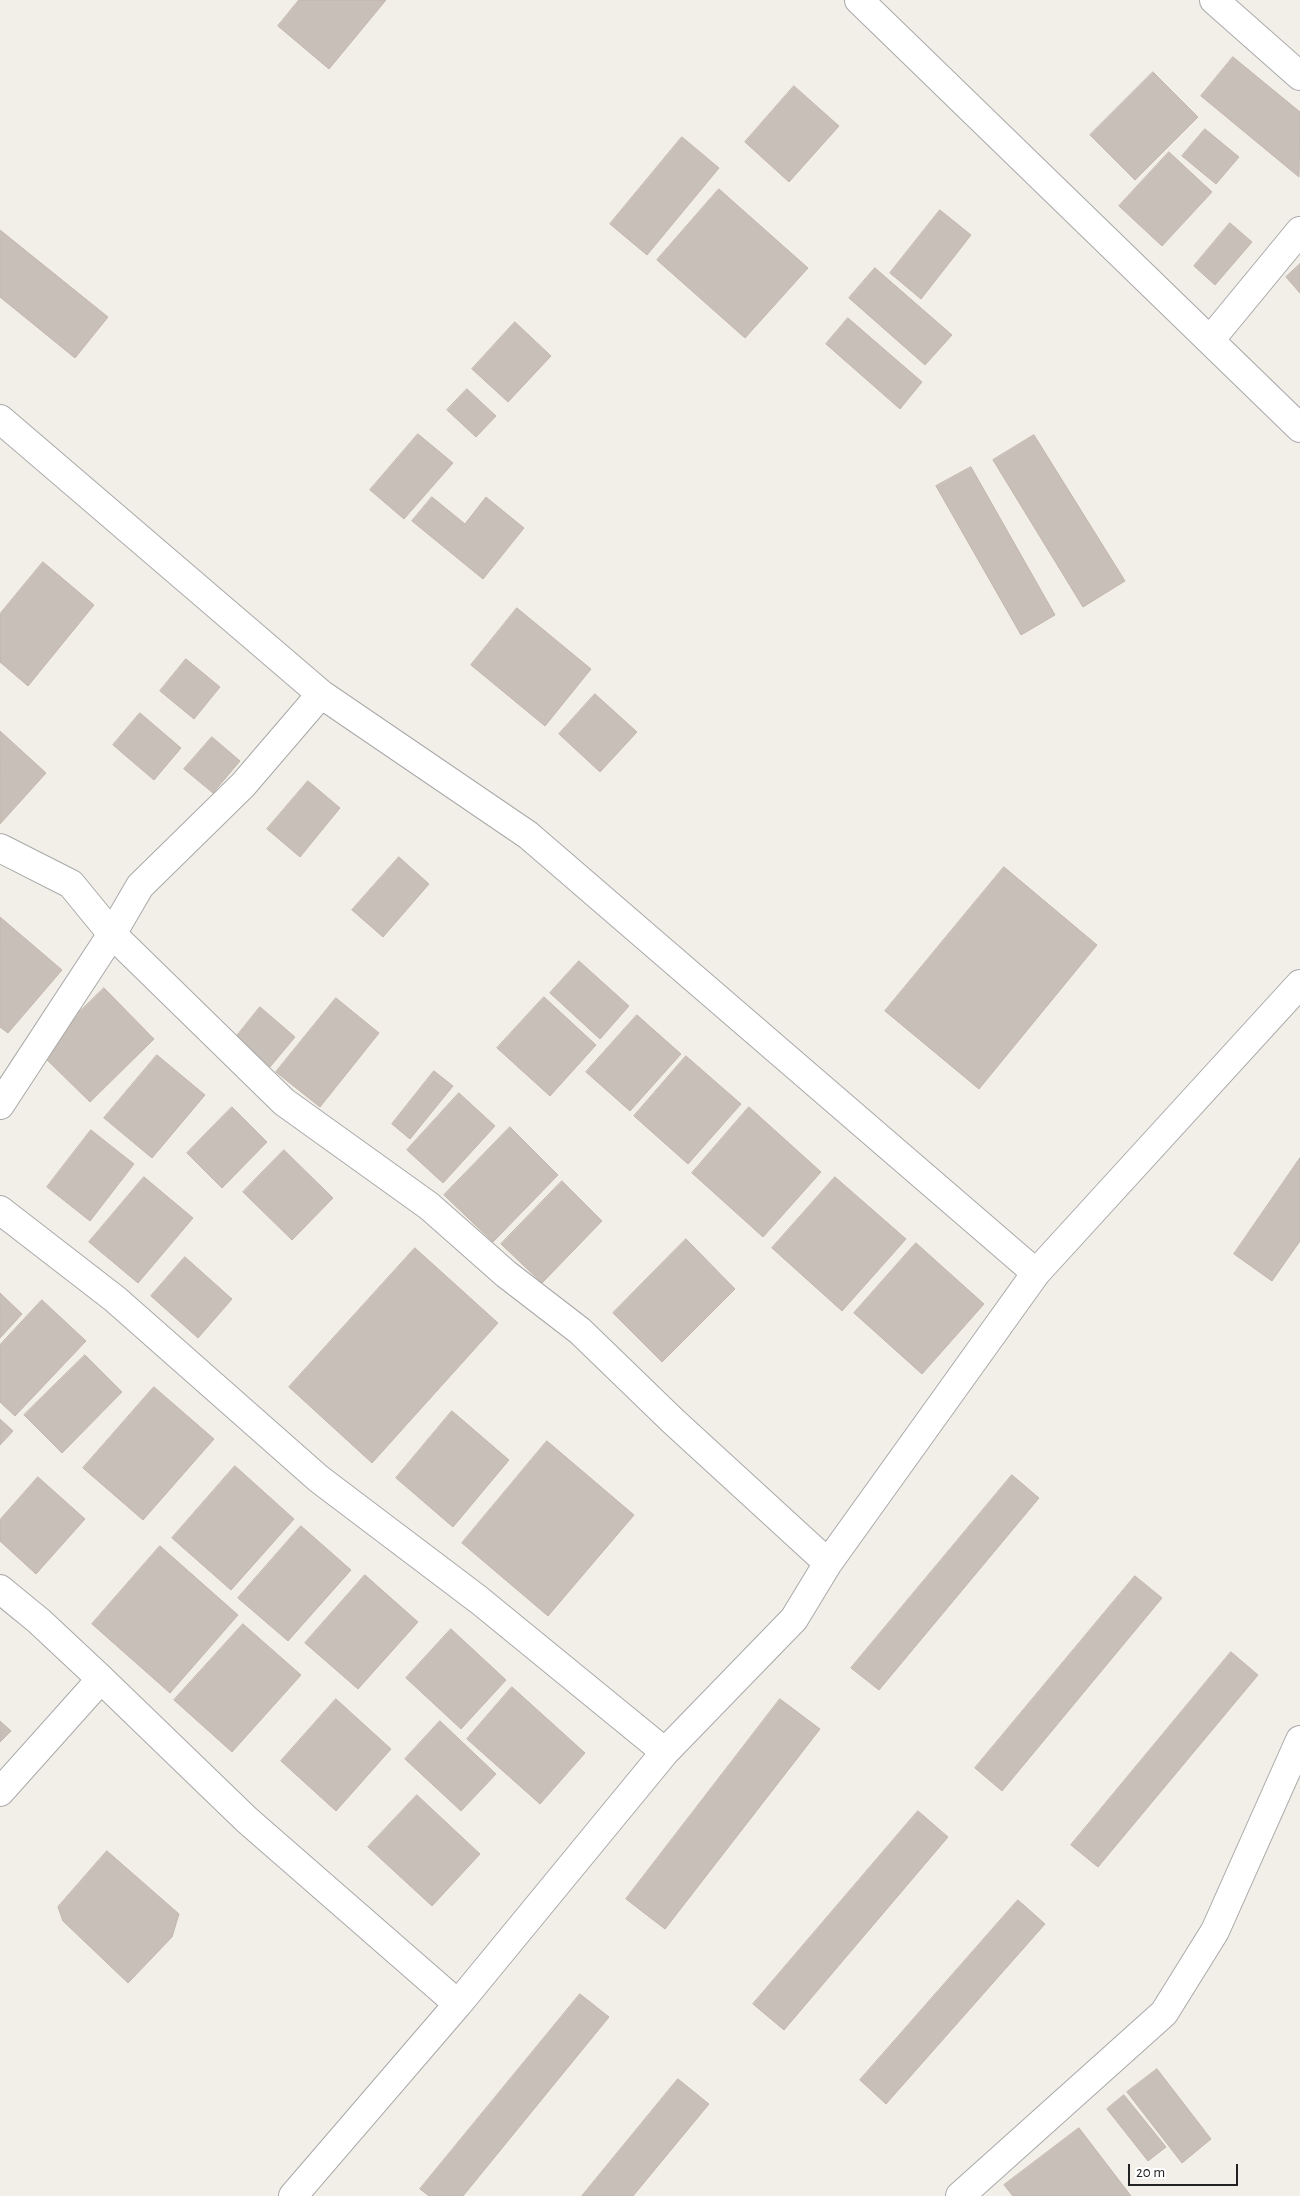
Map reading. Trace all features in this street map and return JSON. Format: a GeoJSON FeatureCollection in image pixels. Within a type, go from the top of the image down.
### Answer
{"type":"FeatureCollection","features":[{"type":"Feature","properties":{"kind":"street"},"geometry":{"type":"LineString","coordinates":[[859,0],[1211,339],[1300,428]]}},
{"type":"Feature","properties":{"kind":"street"},"geometry":{"type":"LineString","coordinates":[[1214,0],[1300,76]]}},
{"type":"Feature","properties":{"kind":"street"},"geometry":{"type":"LineString","coordinates":[[1211,339],[1300,231]]}},
{"type":"Feature","properties":{"kind":"street"},"geometry":{"type":"LineString","coordinates":[[0,419],[321,694],[528,835],[1036,1273]]}},
{"type":"Feature","properties":{"kind":"street"},"geometry":{"type":"LineString","coordinates":[[0,1105],[112,934],[140,886],[243,785],[321,694]]}},
{"type":"Feature","properties":{"kind":"street"},"geometry":{"type":"LineString","coordinates":[[0,848],[71,884],[112,934],[284,1102],[429,1206],[506,1274],[580,1330],[673,1421],[828,1564]]}},
{"type":"Feature","properties":{"kind":"street"},"geometry":{"type":"LineString","coordinates":[[293,2196],[458,2004],[665,1752],[794,1619],[828,1564],[1036,1273],[1300,984]]}},
{"type":"Feature","properties":{"kind":"street"},"geometry":{"type":"LineString","coordinates":[[0,1210],[115,1300],[320,1479],[479,1600],[665,1752]]}},
{"type":"Feature","properties":{"kind":"street"},"geometry":{"type":"LineString","coordinates":[[0,1589],[39,1621],[247,1820],[458,2004]]}},
{"type":"Feature","properties":{"kind":"street"},"geometry":{"type":"LineString","coordinates":[[0,1792],[101,1679]]}},
{"type":"Feature","properties":{"kind":"street"},"geometry":{"type":"LineString","coordinates":[[960,2196],[1164,2013],[1215,1932],[1300,1740]]}},
{"type":"Feature","properties":{"kind":"building"},"geometry":{"type":"Polygon","coordinates":[[[299,0],[386,0],[329,69],[278,26],[299,0]]]}},
{"type":"Feature","properties":{"kind":"building"},"geometry":{"type":"Polygon","coordinates":[[[1233,57],[1300,112],[1299,177],[1201,96],[1233,57]]]}},
{"type":"Feature","properties":{"kind":"building"},"geometry":{"type":"Polygon","coordinates":[[[1153,72],[1198,117],[1135,180],[1090,135],[1153,72]]]}},
{"type":"Feature","properties":{"kind":"building"},"geometry":{"type":"Polygon","coordinates":[[[794,86],[839,126],[789,182],[745,142],[794,86]]]}},
{"type":"Feature","properties":{"kind":"building"},"geometry":{"type":"Polygon","coordinates":[[[1205,129],[1239,157],[1216,184],[1182,156],[1205,129]]]}},
{"type":"Feature","properties":{"kind":"building"},"geometry":{"type":"Polygon","coordinates":[[[682,137],[719,168],[647,255],[610,224],[682,137]]]}},
{"type":"Feature","properties":{"kind":"building"},"geometry":{"type":"Polygon","coordinates":[[[1169,152],[1212,192],[1162,246],[1119,206],[1169,152]]]}},
{"type":"Feature","properties":{"kind":"building"},"geometry":{"type":"Polygon","coordinates":[[[719,189],[808,268],[745,338],[657,260],[719,189]]]}},
{"type":"Feature","properties":{"kind":"building"},"geometry":{"type":"Polygon","coordinates":[[[940,210],[971,235],[921,299],[890,273],[940,210]]]}},
{"type":"Feature","properties":{"kind":"building"},"geometry":{"type":"Polygon","coordinates":[[[1230,223],[1252,242],[1215,285],[1194,266],[1230,223]]]}},
{"type":"Feature","properties":{"kind":"building"},"geometry":{"type":"Polygon","coordinates":[[[0,230],[108,317],[75,358],[0,297],[0,230]]]}},
{"type":"Feature","properties":{"kind":"building"},"geometry":{"type":"Polygon","coordinates":[[[1300,264],[1300,293],[1286,277],[1300,264]]]}},
{"type":"Feature","properties":{"kind":"building"},"geometry":{"type":"Polygon","coordinates":[[[875,268],[952,335],[925,365],[849,298],[875,268]]]}},
{"type":"Feature","properties":{"kind":"building"},"geometry":{"type":"Polygon","coordinates":[[[848,318],[922,382],[900,409],[826,344],[848,318]]]}},
{"type":"Feature","properties":{"kind":"building"},"geometry":{"type":"Polygon","coordinates":[[[515,322],[551,356],[508,402],[472,369],[515,322]]]}},
{"type":"Feature","properties":{"kind":"building"},"geometry":{"type":"Polygon","coordinates":[[[467,389],[496,416],[476,437],[447,410],[467,389]]]}},
{"type":"Feature","properties":{"kind":"building"},"geometry":{"type":"Polygon","coordinates":[[[418,434],[453,463],[404,519],[370,490],[418,434]]]}},
{"type":"Feature","properties":{"kind":"building"},"geometry":{"type":"Polygon","coordinates":[[[1034,435],[1125,581],[1083,607],[993,460],[1034,435]]]}},
{"type":"Feature","properties":{"kind":"building"},"geometry":{"type":"Polygon","coordinates":[[[971,467],[1055,615],[1021,635],[936,486],[971,467]]]}},
{"type":"Feature","properties":{"kind":"building"},"geometry":{"type":"Polygon","coordinates":[[[432,497],[465,524],[486,497],[524,528],[483,579],[412,521],[432,497]]]}},
{"type":"Feature","properties":{"kind":"building"},"geometry":{"type":"Polygon","coordinates":[[[43,562],[94,605],[28,686],[0,662],[0,614],[43,562]]]}},
{"type":"Feature","properties":{"kind":"building"},"geometry":{"type":"Polygon","coordinates":[[[517,608],[591,669],[545,726],[471,665],[517,608]]]}},
{"type":"Feature","properties":{"kind":"building"},"geometry":{"type":"Polygon","coordinates":[[[186,659],[220,687],[194,719],[160,691],[186,659]]]}},
{"type":"Feature","properties":{"kind":"building"},"geometry":{"type":"Polygon","coordinates":[[[595,694],[637,732],[600,772],[559,734],[595,694]]]}},
{"type":"Feature","properties":{"kind":"building"},"geometry":{"type":"Polygon","coordinates":[[[140,713],[181,748],[154,780],[113,745],[140,713]]]}},
{"type":"Feature","properties":{"kind":"building"},"geometry":{"type":"Polygon","coordinates":[[[0,731],[46,773],[0,824],[0,731]]]}},
{"type":"Feature","properties":{"kind":"building"},"geometry":{"type":"Polygon","coordinates":[[[212,737],[240,761],[213,793],[184,769],[212,737]]]}},
{"type":"Feature","properties":{"kind":"building"},"geometry":{"type":"Polygon","coordinates":[[[308,781],[340,808],[300,857],[267,829],[308,781]]]}},
{"type":"Feature","properties":{"kind":"building"},"geometry":{"type":"Polygon","coordinates":[[[399,857],[429,884],[383,937],[352,910],[399,857]]]}},
{"type":"Feature","properties":{"kind":"building"},"geometry":{"type":"Polygon","coordinates":[[[1004,867],[1097,945],[979,1089],[885,1011],[1004,867]]]}},
{"type":"Feature","properties":{"kind":"building"},"geometry":{"type":"Polygon","coordinates":[[[0,917],[62,970],[8,1033],[0,1027],[0,917]]]}},
{"type":"Feature","properties":{"kind":"building"},"geometry":{"type":"Polygon","coordinates":[[[579,961],[629,1006],[600,1039],[550,993],[579,961]]]}},
{"type":"Feature","properties":{"kind":"building"},"geometry":{"type":"Polygon","coordinates":[[[104,988],[154,1039],[90,1102],[39,1052],[104,988]]]}},
{"type":"Feature","properties":{"kind":"building"},"geometry":{"type":"Polygon","coordinates":[[[544,997],[596,1045],[550,1096],[497,1048],[544,997]]]}},
{"type":"Feature","properties":{"kind":"building"},"geometry":{"type":"Polygon","coordinates":[[[336,998],[379,1033],[320,1107],[276,1072],[336,998]]]}},
{"type":"Feature","properties":{"kind":"building"},"geometry":{"type":"Polygon","coordinates":[[[260,1007],[295,1037],[270,1067],[236,1037],[260,1007]]]}},
{"type":"Feature","properties":{"kind":"building"},"geometry":{"type":"Polygon","coordinates":[[[637,1015],[681,1054],[630,1111],[586,1072],[637,1015]]]}},
{"type":"Feature","properties":{"kind":"building"},"geometry":{"type":"Polygon","coordinates":[[[157,1055],[205,1095],[152,1158],[104,1118],[157,1055]]]}},
{"type":"Feature","properties":{"kind":"building"},"geometry":{"type":"Polygon","coordinates":[[[686,1056],[741,1104],[688,1164],[634,1116],[686,1056]]]}},
{"type":"Feature","properties":{"kind":"building"},"geometry":{"type":"Polygon","coordinates":[[[434,1071],[453,1086],[410,1139],[392,1124],[434,1071]]]}},
{"type":"Feature","properties":{"kind":"building"},"geometry":{"type":"Polygon","coordinates":[[[459,1093],[495,1126],[443,1183],[407,1150],[459,1093]]]}},
{"type":"Feature","properties":{"kind":"building"},"geometry":{"type":"Polygon","coordinates":[[[232,1107],[267,1142],[222,1188],[187,1153],[232,1107]]]}},
{"type":"Feature","properties":{"kind":"building"},"geometry":{"type":"Polygon","coordinates":[[[749,1107],[821,1172],[763,1237],[692,1173],[749,1107]]]}},
{"type":"Feature","properties":{"kind":"building"},"geometry":{"type":"Polygon","coordinates":[[[510,1127],[558,1175],[493,1242],[444,1195],[510,1127]]]}},
{"type":"Feature","properties":{"kind":"building"},"geometry":{"type":"Polygon","coordinates":[[[91,1130],[134,1164],[90,1221],[47,1187],[91,1130]]]}},
{"type":"Feature","properties":{"kind":"building"},"geometry":{"type":"Polygon","coordinates":[[[284,1150],[333,1198],[292,1240],[243,1192],[284,1150]]]}},
{"type":"Feature","properties":{"kind":"building"},"geometry":{"type":"Polygon","coordinates":[[[1300,1158],[1300,1241],[1272,1281],[1234,1254],[1300,1158]]]}},
{"type":"Feature","properties":{"kind":"building"},"geometry":{"type":"Polygon","coordinates":[[[144,1177],[193,1218],[138,1283],[89,1242],[144,1177]]]}},
{"type":"Feature","properties":{"kind":"building"},"geometry":{"type":"Polygon","coordinates":[[[835,1177],[906,1239],[842,1311],[772,1248],[835,1177]]]}},
{"type":"Feature","properties":{"kind":"building"},"geometry":{"type":"Polygon","coordinates":[[[562,1181],[602,1221],[542,1283],[501,1244],[562,1181]]]}},
{"type":"Feature","properties":{"kind":"building"},"geometry":{"type":"Polygon","coordinates":[[[686,1239],[735,1289],[662,1362],[613,1313],[686,1239]]]}},
{"type":"Feature","properties":{"kind":"building"},"geometry":{"type":"Polygon","coordinates":[[[916,1243],[984,1304],[922,1374],[854,1313],[916,1243]]]}},
{"type":"Feature","properties":{"kind":"building"},"geometry":{"type":"Polygon","coordinates":[[[415,1248],[498,1323],[372,1463],[289,1387],[415,1248]]]}},
{"type":"Feature","properties":{"kind":"building"},"geometry":{"type":"Polygon","coordinates":[[[185,1257],[232,1299],[198,1338],[151,1296],[185,1257]]]}},
{"type":"Feature","properties":{"kind":"building"},"geometry":{"type":"Polygon","coordinates":[[[0,1293],[22,1314],[0,1338],[0,1293]]]}},
{"type":"Feature","properties":{"kind":"building"},"geometry":{"type":"Polygon","coordinates":[[[42,1300],[86,1341],[15,1416],[0,1402],[0,1345],[42,1300]]]}},
{"type":"Feature","properties":{"kind":"building"},"geometry":{"type":"Polygon","coordinates":[[[85,1355],[122,1392],[62,1453],[24,1415],[85,1355]]]}},
{"type":"Feature","properties":{"kind":"building"},"geometry":{"type":"Polygon","coordinates":[[[154,1387],[214,1439],[143,1520],[83,1468],[154,1387]]]}},
{"type":"Feature","properties":{"kind":"building"},"geometry":{"type":"Polygon","coordinates":[[[452,1411],[509,1460],[453,1527],[396,1478],[452,1411]]]}},
{"type":"Feature","properties":{"kind":"building"},"geometry":{"type":"Polygon","coordinates":[[[0,1419],[13,1431],[0,1445],[0,1419]]]}},
{"type":"Feature","properties":{"kind":"building"},"geometry":{"type":"Polygon","coordinates":[[[547,1441],[634,1515],[548,1616],[462,1543],[547,1441]]]}},
{"type":"Feature","properties":{"kind":"building"},"geometry":{"type":"Polygon","coordinates":[[[235,1466],[294,1519],[231,1590],[172,1538],[235,1466]]]}},
{"type":"Feature","properties":{"kind":"building"},"geometry":{"type":"Polygon","coordinates":[[[1012,1475],[1039,1498],[879,1690],[851,1668],[1012,1475]]]}},
{"type":"Feature","properties":{"kind":"building"},"geometry":{"type":"Polygon","coordinates":[[[38,1477],[85,1519],[36,1574],[0,1541],[0,1520],[38,1477]]]}},
{"type":"Feature","properties":{"kind":"building"},"geometry":{"type":"Polygon","coordinates":[[[301,1526],[351,1570],[288,1641],[238,1598],[301,1526]]]}},
{"type":"Feature","properties":{"kind":"building"},"geometry":{"type":"Polygon","coordinates":[[[160,1546],[238,1615],[170,1693],[92,1624],[160,1546]]]}},
{"type":"Feature","properties":{"kind":"building"},"geometry":{"type":"Polygon","coordinates":[[[365,1575],[418,1622],[358,1689],[305,1643],[365,1575]]]}},
{"type":"Feature","properties":{"kind":"building"},"geometry":{"type":"Polygon","coordinates":[[[1135,1576],[1162,1598],[1002,1791],[975,1768],[1135,1576]]]}},
{"type":"Feature","properties":{"kind":"building"},"geometry":{"type":"Polygon","coordinates":[[[243,1624],[301,1675],[232,1752],[174,1700],[243,1624]]]}},
{"type":"Feature","properties":{"kind":"building"},"geometry":{"type":"Polygon","coordinates":[[[451,1629],[506,1680],[461,1729],[406,1678],[451,1629]]]}},
{"type":"Feature","properties":{"kind":"building"},"geometry":{"type":"Polygon","coordinates":[[[1231,1652],[1258,1675],[1098,1867],[1071,1845],[1231,1652]]]}},
{"type":"Feature","properties":{"kind":"building"},"geometry":{"type":"Polygon","coordinates":[[[512,1687],[585,1753],[540,1804],[467,1739],[512,1687]]]}},
{"type":"Feature","properties":{"kind":"building"},"geometry":{"type":"Polygon","coordinates":[[[336,1699],[391,1749],[336,1811],[281,1761],[336,1699]]]}},
{"type":"Feature","properties":{"kind":"building"},"geometry":{"type":"Polygon","coordinates":[[[780,1699],[820,1729],[665,1929],[626,1899],[780,1699]]]}},
{"type":"Feature","properties":{"kind":"building"},"geometry":{"type":"Polygon","coordinates":[[[0,1721],[11,1731],[0,1742],[0,1721]]]}},
{"type":"Feature","properties":{"kind":"building"},"geometry":{"type":"Polygon","coordinates":[[[440,1721],[496,1774],[461,1811],[405,1759],[440,1721]]]}},
{"type":"Feature","properties":{"kind":"building"},"geometry":{"type":"Polygon","coordinates":[[[417,1795],[480,1854],[432,1906],[368,1847],[417,1795]]]}},
{"type":"Feature","properties":{"kind":"building"},"geometry":{"type":"Polygon","coordinates":[[[918,1811],[948,1837],[784,2030],[753,2004],[918,1811]]]}},
{"type":"Feature","properties":{"kind":"building"},"geometry":{"type":"Polygon","coordinates":[[[107,1851],[179,1914],[172,1937],[128,1983],[63,1921],[58,1907],[107,1851]]]}},
{"type":"Feature","properties":{"kind":"building"},"geometry":{"type":"Polygon","coordinates":[[[1018,1900],[1045,1924],[886,2104],[860,2080],[1018,1900]]]}},
{"type":"Feature","properties":{"kind":"building"},"geometry":{"type":"Polygon","coordinates":[[[580,1994],[609,2017],[463,2196],[429,2196],[420,2189],[580,1994]]]}},
{"type":"Feature","properties":{"kind":"building"},"geometry":{"type":"Polygon","coordinates":[[[1157,2069],[1211,2139],[1182,2163],[1127,2092],[1157,2069]]]}},
{"type":"Feature","properties":{"kind":"building"},"geometry":{"type":"Polygon","coordinates":[[[678,2079],[709,2104],[633,2196],[582,2196],[678,2079]]]}},
{"type":"Feature","properties":{"kind":"building"},"geometry":{"type":"Polygon","coordinates":[[[1124,2095],[1166,2147],[1148,2161],[1107,2109],[1124,2095]]]}},
{"type":"Feature","properties":{"kind":"building"},"geometry":{"type":"Polygon","coordinates":[[[1079,2128],[1131,2196],[1013,2196],[1004,2185],[1079,2128]]]}}]}
